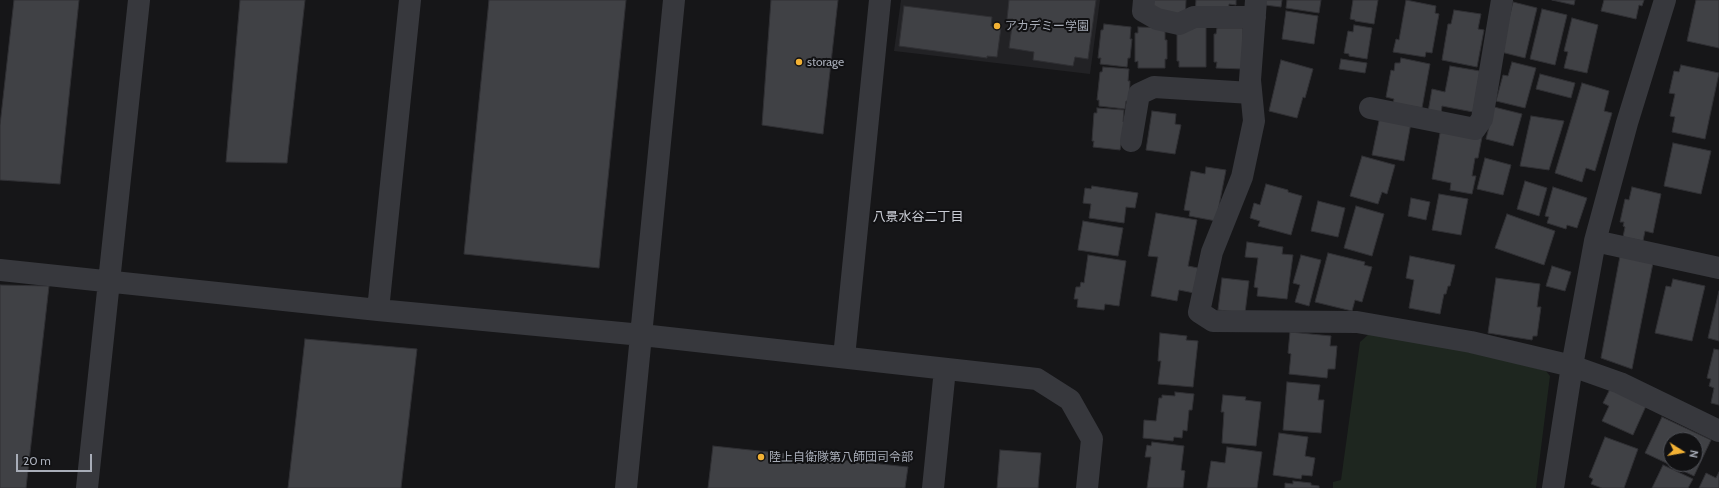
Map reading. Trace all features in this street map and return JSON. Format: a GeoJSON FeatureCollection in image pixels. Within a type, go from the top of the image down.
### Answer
{"type":"FeatureCollection","features":[{"type":"Feature","properties":{"kind":"street"},"geometry":{"type":"LineString","coordinates":[[87,488],[139,0]]}},
{"type":"Feature","properties":{"kind":"street"},"geometry":{"type":"LineString","coordinates":[[378,310],[410,0]]}},
{"type":"Feature","properties":{"kind":"street"},"geometry":{"type":"LineString","coordinates":[[626,488],[674,0]]}},
{"type":"Feature","properties":{"kind":"street"},"geometry":{"type":"LineString","coordinates":[[844,358],[880,0]]}},
{"type":"Feature","properties":{"kind":"street"},"geometry":{"type":"LineString","coordinates":[[1144,0],[1143,11],[1158,19],[1178,24],[1194,17],[1255,8],[1250,80],[1254,121],[1242,177],[1212,252],[1199,312],[1213,321],[1357,322],[1471,342],[1572,366],[1620,383],[1719,432]]}},
{"type":"Feature","properties":{"kind":"street"},"geometry":{"type":"LineString","coordinates":[[1370,108],[1475,129],[1482,118],[1502,0]]}},
{"type":"Feature","properties":{"kind":"street"},"geometry":{"type":"LineString","coordinates":[[1553,488],[1572,366],[1595,241],[1627,123],[1666,0]]}},
{"type":"Feature","properties":{"kind":"street"},"geometry":{"type":"LineString","coordinates":[[1131,141],[1139,94],[1154,87],[1251,93]]}},
{"type":"Feature","properties":{"kind":"street"},"geometry":{"type":"LineString","coordinates":[[1595,241],[1719,268]]}},
{"type":"Feature","properties":{"kind":"street"},"geometry":{"type":"LineString","coordinates":[[0,270],[378,310],[642,335],[1036,379],[1070,400],[1092,439],[1087,488]]}},
{"type":"Feature","properties":{"kind":"street"},"geometry":{"type":"LineString","coordinates":[[933,488],[945,369]]}},
{"type":"Feature","properties":{"kind":"shaded area","name":"アカデミー学園"},"geometry":{"type":"Polygon","coordinates":[[[901,0],[1100,0],[1090,74],[894,51],[901,0]]]}},
{"type":"Feature","properties":{"kind":"shaded area"},"geometry":{"type":"Polygon","coordinates":[[[1370,333],[1428,339],[1546,371],[1550,376],[1536,488],[1333,488],[1333,482],[1341,480],[1360,342],[1370,333]]]}},
{"type":"Feature","properties":{"kind":"building"},"geometry":{"type":"Polygon","coordinates":[[[14,0],[79,0],[60,184],[0,180],[0,125],[14,0]]]}},
{"type":"Feature","properties":{"kind":"building"},"geometry":{"type":"Polygon","coordinates":[[[240,0],[305,0],[287,163],[226,162],[240,0]]]}},
{"type":"Feature","properties":{"kind":"building"},"geometry":{"type":"Polygon","coordinates":[[[489,0],[626,0],[599,268],[464,254],[489,0]]]}},
{"type":"Feature","properties":{"kind":"building","name":"storage"},"geometry":{"type":"Polygon","coordinates":[[[771,0],[838,0],[823,134],[762,125],[771,0]]]}},
{"type":"Feature","properties":{"kind":"building"},"geometry":{"type":"Polygon","coordinates":[[[1009,0],[1096,0],[1088,59],[1075,57],[1073,66],[1033,60],[1034,52],[1009,48],[1013,19],[1007,19],[1009,0]]]}},
{"type":"Feature","properties":{"kind":"building"},"geometry":{"type":"Polygon","coordinates":[[[1153,0],[1186,0],[1185,23],[1151,21],[1153,0]]]}},
{"type":"Feature","properties":{"kind":"building"},"geometry":{"type":"Polygon","coordinates":[[[1196,0],[1236,0],[1236,5],[1229,4],[1228,24],[1195,14],[1196,0]]]}},
{"type":"Feature","properties":{"kind":"building"},"geometry":{"type":"Polygon","coordinates":[[[1265,0],[1282,0],[1281,7],[1265,5],[1265,0]]]}},
{"type":"Feature","properties":{"kind":"building"},"geometry":{"type":"Polygon","coordinates":[[[1287,0],[1321,0],[1319,13],[1286,8],[1287,0]]]}},
{"type":"Feature","properties":{"kind":"building"},"geometry":{"type":"Polygon","coordinates":[[[1353,0],[1378,0],[1374,24],[1350,19],[1353,0]]]}},
{"type":"Feature","properties":{"kind":"building"},"geometry":{"type":"Polygon","coordinates":[[[1406,0],[1436,6],[1435,13],[1439,14],[1432,53],[1426,52],[1425,57],[1393,52],[1396,39],[1399,40],[1406,0]]]}},
{"type":"Feature","properties":{"kind":"building"},"geometry":{"type":"Polygon","coordinates":[[[1552,0],[1575,0],[1574,5],[1552,0]]]}},
{"type":"Feature","properties":{"kind":"building"},"geometry":{"type":"Polygon","coordinates":[[[1604,0],[1644,0],[1642,6],[1639,5],[1636,19],[1601,11],[1604,0]]]}},
{"type":"Feature","properties":{"kind":"building"},"geometry":{"type":"Polygon","coordinates":[[[1696,0],[1719,0],[1719,48],[1687,41],[1696,0]]]}},
{"type":"Feature","properties":{"kind":"building"},"geometry":{"type":"Polygon","coordinates":[[[1513,2],[1537,8],[1525,58],[1501,52],[1513,2]]]}},
{"type":"Feature","properties":{"kind":"building"},"geometry":{"type":"Polygon","coordinates":[[[904,6],[992,17],[991,26],[1001,27],[997,57],[987,56],[987,58],[899,46],[904,6]]]}},
{"type":"Feature","properties":{"kind":"building"},"geometry":{"type":"Polygon","coordinates":[[[1542,9],[1567,15],[1555,65],[1530,59],[1542,9]]]}},
{"type":"Feature","properties":{"kind":"building"},"geometry":{"type":"Polygon","coordinates":[[[1454,10],[1481,14],[1478,29],[1484,30],[1477,67],[1442,60],[1448,24],[1451,24],[1454,10]]]}},
{"type":"Feature","properties":{"kind":"building"},"geometry":{"type":"Polygon","coordinates":[[[1286,11],[1318,16],[1314,44],[1282,39],[1286,11]]]}},
{"type":"Feature","properties":{"kind":"building"},"geometry":{"type":"Polygon","coordinates":[[[1572,18],[1598,25],[1587,73],[1564,68],[1568,52],[1564,51],[1572,18]]]}},
{"type":"Feature","properties":{"kind":"building"},"geometry":{"type":"Polygon","coordinates":[[[1104,24],[1131,27],[1130,39],[1132,39],[1130,58],[1128,58],[1127,67],[1100,64],[1101,58],[1098,58],[1101,30],[1103,30],[1104,24]]]}},
{"type":"Feature","properties":{"kind":"building"},"geometry":{"type":"Polygon","coordinates":[[[1354,25],[1372,28],[1367,59],[1349,56],[1349,54],[1344,53],[1348,31],[1353,32],[1354,25]]]}},
{"type":"Feature","properties":{"kind":"building"},"geometry":{"type":"Polygon","coordinates":[[[1180,26],[1206,27],[1206,67],[1179,67],[1179,61],[1177,61],[1177,32],[1180,26]]]}},
{"type":"Feature","properties":{"kind":"building"},"geometry":{"type":"Polygon","coordinates":[[[1138,27],[1165,28],[1165,40],[1167,40],[1167,59],[1165,59],[1165,68],[1138,68],[1138,61],[1135,62],[1135,33],[1138,33],[1138,27]]]}},
{"type":"Feature","properties":{"kind":"building"},"geometry":{"type":"Polygon","coordinates":[[[1217,28],[1243,28],[1243,69],[1216,68],[1217,62],[1214,62],[1214,34],[1216,34],[1217,28]]]}},
{"type":"Feature","properties":{"kind":"building"},"geometry":{"type":"Polygon","coordinates":[[[1401,58],[1430,64],[1422,108],[1393,103],[1394,99],[1386,97],[1391,70],[1394,71],[1395,63],[1400,63],[1401,58]]]}},
{"type":"Feature","properties":{"kind":"building"},"geometry":{"type":"Polygon","coordinates":[[[1341,59],[1367,63],[1365,73],[1339,69],[1341,59]]]}},
{"type":"Feature","properties":{"kind":"building"},"geometry":{"type":"Polygon","coordinates":[[[1281,60],[1313,69],[1305,98],[1303,97],[1297,118],[1269,111],[1281,60]]]}},
{"type":"Feature","properties":{"kind":"building"},"geometry":{"type":"Polygon","coordinates":[[[1512,62],[1536,68],[1525,108],[1496,101],[1503,75],[1508,76],[1512,62]]]}},
{"type":"Feature","properties":{"kind":"building"},"geometry":{"type":"Polygon","coordinates":[[[1681,65],[1719,73],[1705,139],[1672,132],[1675,117],[1670,116],[1675,94],[1669,93],[1674,71],[1679,72],[1681,65]]]}},
{"type":"Feature","properties":{"kind":"building"},"geometry":{"type":"Polygon","coordinates":[[[1450,66],[1480,71],[1473,112],[1442,106],[1441,114],[1428,112],[1432,89],[1445,92],[1450,66]]]}},
{"type":"Feature","properties":{"kind":"building"},"geometry":{"type":"Polygon","coordinates":[[[1103,67],[1129,69],[1129,101],[1126,101],[1125,109],[1099,106],[1099,100],[1097,100],[1100,72],[1102,72],[1103,67]]]}},
{"type":"Feature","properties":{"kind":"building"},"geometry":{"type":"Polygon","coordinates":[[[1540,74],[1575,83],[1571,98],[1536,89],[1540,74]]]}},
{"type":"Feature","properties":{"kind":"building"},"geometry":{"type":"Polygon","coordinates":[[[1582,83],[1609,91],[1604,111],[1612,113],[1595,171],[1586,168],[1582,182],[1555,173],[1582,83]]]}},
{"type":"Feature","properties":{"kind":"building"},"geometry":{"type":"Polygon","coordinates":[[[1494,107],[1522,114],[1513,146],[1486,139],[1494,107]]]}},
{"type":"Feature","properties":{"kind":"building"},"geometry":{"type":"Polygon","coordinates":[[[1097,108],[1124,110],[1123,122],[1125,122],[1120,150],[1093,147],[1094,113],[1097,113],[1097,108]]]}},
{"type":"Feature","properties":{"kind":"building"},"geometry":{"type":"Polygon","coordinates":[[[1152,111],[1176,114],[1175,124],[1181,125],[1175,154],[1146,150],[1152,111]]]}},
{"type":"Feature","properties":{"kind":"building"},"geometry":{"type":"Polygon","coordinates":[[[1380,116],[1411,123],[1404,161],[1372,155],[1380,116]]]}},
{"type":"Feature","properties":{"kind":"building"},"geometry":{"type":"Polygon","coordinates":[[[1531,116],[1564,121],[1549,170],[1520,166],[1531,116]]]}},
{"type":"Feature","properties":{"kind":"building"},"geometry":{"type":"Polygon","coordinates":[[[1452,131],[1482,137],[1478,158],[1475,158],[1472,176],[1476,176],[1472,194],[1450,190],[1451,183],[1432,179],[1440,133],[1452,131]]]}},
{"type":"Feature","properties":{"kind":"building"},"geometry":{"type":"Polygon","coordinates":[[[1673,143],[1711,151],[1701,194],[1664,186],[1673,143]]]}},
{"type":"Feature","properties":{"kind":"building"},"geometry":{"type":"Polygon","coordinates":[[[1362,156],[1395,165],[1387,194],[1382,192],[1378,204],[1350,196],[1362,156]]]}},
{"type":"Feature","properties":{"kind":"building"},"geometry":{"type":"Polygon","coordinates":[[[1485,158],[1511,165],[1503,195],[1477,189],[1485,158]]]}},
{"type":"Feature","properties":{"kind":"building"},"geometry":{"type":"Polygon","coordinates":[[[1206,167],[1226,170],[1216,221],[1189,216],[1190,211],[1184,210],[1191,171],[1205,174],[1206,167]]]}},
{"type":"Feature","properties":{"kind":"building"},"geometry":{"type":"Polygon","coordinates":[[[1525,181],[1547,188],[1539,216],[1517,209],[1525,181]]]}},
{"type":"Feature","properties":{"kind":"building"},"geometry":{"type":"Polygon","coordinates":[[[1266,184],[1288,190],[1288,192],[1302,196],[1291,235],[1258,226],[1260,221],[1250,218],[1254,203],[1260,205],[1266,184]]]}},
{"type":"Feature","properties":{"kind":"building"},"geometry":{"type":"Polygon","coordinates":[[[1092,186],[1138,193],[1135,208],[1126,207],[1124,223],[1089,218],[1091,204],[1083,203],[1085,188],[1091,189],[1092,186]]]}},
{"type":"Feature","properties":{"kind":"building"},"geometry":{"type":"Polygon","coordinates":[[[1553,187],[1587,198],[1577,228],[1567,225],[1566,229],[1547,223],[1549,217],[1545,216],[1553,187]]]}},
{"type":"Feature","properties":{"kind":"building"},"geometry":{"type":"Polygon","coordinates":[[[1632,187],[1661,194],[1653,233],[1645,231],[1643,241],[1623,237],[1625,227],[1623,226],[1624,222],[1620,222],[1625,199],[1629,200],[1632,187]]]}},
{"type":"Feature","properties":{"kind":"building"},"geometry":{"type":"Polygon","coordinates":[[[1439,194],[1468,199],[1461,235],[1432,230],[1439,194]]]}},
{"type":"Feature","properties":{"kind":"building"},"geometry":{"type":"Polygon","coordinates":[[[1411,198],[1430,202],[1426,220],[1408,216],[1411,198]]]}},
{"type":"Feature","properties":{"kind":"building"},"geometry":{"type":"Polygon","coordinates":[[[1318,201],[1345,208],[1338,237],[1311,231],[1318,201]]]}},
{"type":"Feature","properties":{"kind":"building"},"geometry":{"type":"Polygon","coordinates":[[[1356,206],[1384,214],[1372,256],[1344,248],[1356,206]]]}},
{"type":"Feature","properties":{"kind":"building"},"geometry":{"type":"Polygon","coordinates":[[[1156,213],[1197,220],[1188,266],[1198,268],[1194,293],[1179,290],[1177,301],[1151,296],[1158,257],[1148,256],[1156,213]]]}},
{"type":"Feature","properties":{"kind":"building"},"geometry":{"type":"Polygon","coordinates":[[[1507,214],[1555,231],[1544,265],[1495,248],[1507,214]]]}},
{"type":"Feature","properties":{"kind":"building"},"geometry":{"type":"Polygon","coordinates":[[[1083,221],[1123,228],[1118,256],[1078,250],[1083,221]]]}},
{"type":"Feature","properties":{"kind":"building"},"geometry":{"type":"Polygon","coordinates":[[[1247,242],[1283,247],[1282,254],[1293,255],[1287,299],[1257,296],[1258,288],[1254,287],[1258,258],[1245,257],[1247,242]]]}},
{"type":"Feature","properties":{"kind":"building"},"geometry":{"type":"Polygon","coordinates":[[[1328,253],[1365,262],[1364,265],[1372,267],[1362,302],[1355,300],[1352,311],[1315,302],[1328,253]]]}},
{"type":"Feature","properties":{"kind":"building"},"geometry":{"type":"Polygon","coordinates":[[[1088,255],[1126,261],[1119,306],[1105,304],[1104,310],[1077,307],[1078,299],[1074,299],[1076,287],[1080,287],[1081,282],[1084,283],[1088,255]]]}},
{"type":"Feature","properties":{"kind":"building"},"geometry":{"type":"Polygon","coordinates":[[[1301,255],[1321,260],[1309,306],[1295,302],[1300,285],[1293,283],[1301,255]]]}},
{"type":"Feature","properties":{"kind":"building"},"geometry":{"type":"Polygon","coordinates":[[[1410,256],[1455,265],[1450,286],[1448,286],[1446,294],[1444,294],[1440,314],[1409,308],[1414,280],[1406,278],[1410,256]]]}},
{"type":"Feature","properties":{"kind":"building"},"geometry":{"type":"Polygon","coordinates":[[[1620,256],[1653,263],[1632,369],[1601,358],[1620,256]]]}},
{"type":"Feature","properties":{"kind":"building"},"geometry":{"type":"Polygon","coordinates":[[[1552,266],[1571,272],[1565,291],[1546,286],[1552,266]]]}},
{"type":"Feature","properties":{"kind":"building"},"geometry":{"type":"Polygon","coordinates":[[[1222,278],[1249,281],[1245,313],[1218,310],[1222,278]]]}},
{"type":"Feature","properties":{"kind":"building"},"geometry":{"type":"Polygon","coordinates":[[[1496,278],[1540,284],[1537,307],[1541,307],[1537,336],[1533,336],[1532,340],[1488,333],[1496,278]]]}},
{"type":"Feature","properties":{"kind":"building"},"geometry":{"type":"Polygon","coordinates":[[[1673,279],[1705,286],[1692,341],[1655,333],[1666,286],[1671,287],[1673,279]]]}},
{"type":"Feature","properties":{"kind":"building"},"geometry":{"type":"Polygon","coordinates":[[[0,285],[49,286],[26,488],[0,488],[0,285]]]}},
{"type":"Feature","properties":{"kind":"building"},"geometry":{"type":"Polygon","coordinates":[[[1719,291],[1719,341],[1708,338],[1719,291]]]}},
{"type":"Feature","properties":{"kind":"building"},"geometry":{"type":"Polygon","coordinates":[[[1290,332],[1331,336],[1330,346],[1337,346],[1335,369],[1328,369],[1327,378],[1289,374],[1291,354],[1288,353],[1290,332]]]}},
{"type":"Feature","properties":{"kind":"building"},"geometry":{"type":"Polygon","coordinates":[[[1160,333],[1187,336],[1186,340],[1198,341],[1193,387],[1158,384],[1161,361],[1158,361],[1160,333]]]}},
{"type":"Feature","properties":{"kind":"building"},"geometry":{"type":"Polygon","coordinates":[[[305,339],[417,349],[401,488],[288,488],[305,339]]]}},
{"type":"Feature","properties":{"kind":"building"},"geometry":{"type":"Polygon","coordinates":[[[1714,349],[1719,350],[1719,405],[1711,403],[1714,388],[1709,386],[1711,379],[1707,378],[1714,349]]]}},
{"type":"Feature","properties":{"kind":"building"},"geometry":{"type":"Polygon","coordinates":[[[1287,382],[1320,385],[1318,400],[1324,400],[1321,433],[1283,430],[1287,382]]]}},
{"type":"Feature","properties":{"kind":"building"},"geometry":{"type":"Polygon","coordinates":[[[1610,389],[1646,406],[1633,435],[1602,421],[1609,406],[1603,403],[1610,389]]]}},
{"type":"Feature","properties":{"kind":"building"},"geometry":{"type":"Polygon","coordinates":[[[1175,392],[1194,394],[1192,410],[1189,410],[1187,431],[1183,430],[1182,438],[1174,437],[1173,441],[1143,438],[1144,420],[1156,421],[1159,398],[1162,398],[1162,395],[1175,396],[1175,392]]]}},
{"type":"Feature","properties":{"kind":"building"},"geometry":{"type":"Polygon","coordinates":[[[1223,395],[1246,397],[1245,400],[1261,402],[1256,446],[1222,443],[1224,412],[1221,412],[1223,395]]]}},
{"type":"Feature","properties":{"kind":"building"},"geometry":{"type":"Polygon","coordinates":[[[1662,417],[1694,432],[1663,432],[1663,461],[1645,453],[1662,417]]]}},
{"type":"Feature","properties":{"kind":"building"},"geometry":{"type":"Polygon","coordinates":[[[1279,433],[1308,437],[1305,456],[1315,458],[1312,476],[1302,475],[1301,479],[1273,475],[1279,433]]]}},
{"type":"Feature","properties":{"kind":"building"},"geometry":{"type":"Polygon","coordinates":[[[1703,436],[1711,440],[1703,457],[1703,436]]]}},
{"type":"Feature","properties":{"kind":"building"},"geometry":{"type":"Polygon","coordinates":[[[1605,437],[1638,449],[1624,488],[1602,488],[1591,484],[1593,479],[1589,477],[1605,437]]]}},
{"type":"Feature","properties":{"kind":"building"},"geometry":{"type":"Polygon","coordinates":[[[1152,442],[1184,446],[1181,470],[1185,471],[1183,488],[1147,488],[1151,457],[1145,457],[1147,445],[1151,446],[1152,442]]]}},
{"type":"Feature","properties":{"kind":"building","name":"陸上自衛隊第八師団司令部"},"geometry":{"type":"Polygon","coordinates":[[[713,446],[908,467],[905,488],[708,488],[713,446]]]}},
{"type":"Feature","properties":{"kind":"building"},"geometry":{"type":"Polygon","coordinates":[[[1227,447],[1262,452],[1257,488],[1207,488],[1211,461],[1225,463],[1227,447]]]}},
{"type":"Feature","properties":{"kind":"building"},"geometry":{"type":"Polygon","coordinates":[[[1000,450],[1041,453],[1038,488],[997,488],[1000,450]]]}},
{"type":"Feature","properties":{"kind":"building"},"geometry":{"type":"Polygon","coordinates":[[[1663,465],[1663,472],[1678,472],[1693,479],[1688,488],[1652,488],[1663,465]]]}},
{"type":"Feature","properties":{"kind":"building"},"geometry":{"type":"Polygon","coordinates":[[[1685,472],[1696,472],[1694,476],[1685,472]]]}},
{"type":"Feature","properties":{"kind":"building"},"geometry":{"type":"Polygon","coordinates":[[[1719,472],[1719,488],[1699,488],[1706,473],[1716,478],[1719,472]]]}},
{"type":"Feature","properties":{"kind":"building"},"geometry":{"type":"Polygon","coordinates":[[[1293,481],[1311,483],[1311,485],[1319,486],[1319,488],[1285,488],[1285,483],[1293,484],[1293,481]]]}},
{"type":"Feature","properties":{"kind":"place","name":"アカデミー学園"},"geometry":{"type":"Point","coordinates":[997,26]}},
{"type":"Feature","properties":{"kind":"place","name":"storage"},"geometry":{"type":"Point","coordinates":[799,62]}},
{"type":"Feature","properties":{"kind":"place","name":"陸上自衛隊第八師団司令部"},"geometry":{"type":"Point","coordinates":[761,457]}},
{"type":"Feature","properties":{"kind":"district","name":"八景水谷二丁目"},"geometry":{"type":"Point","coordinates":[918,217]}}]}
